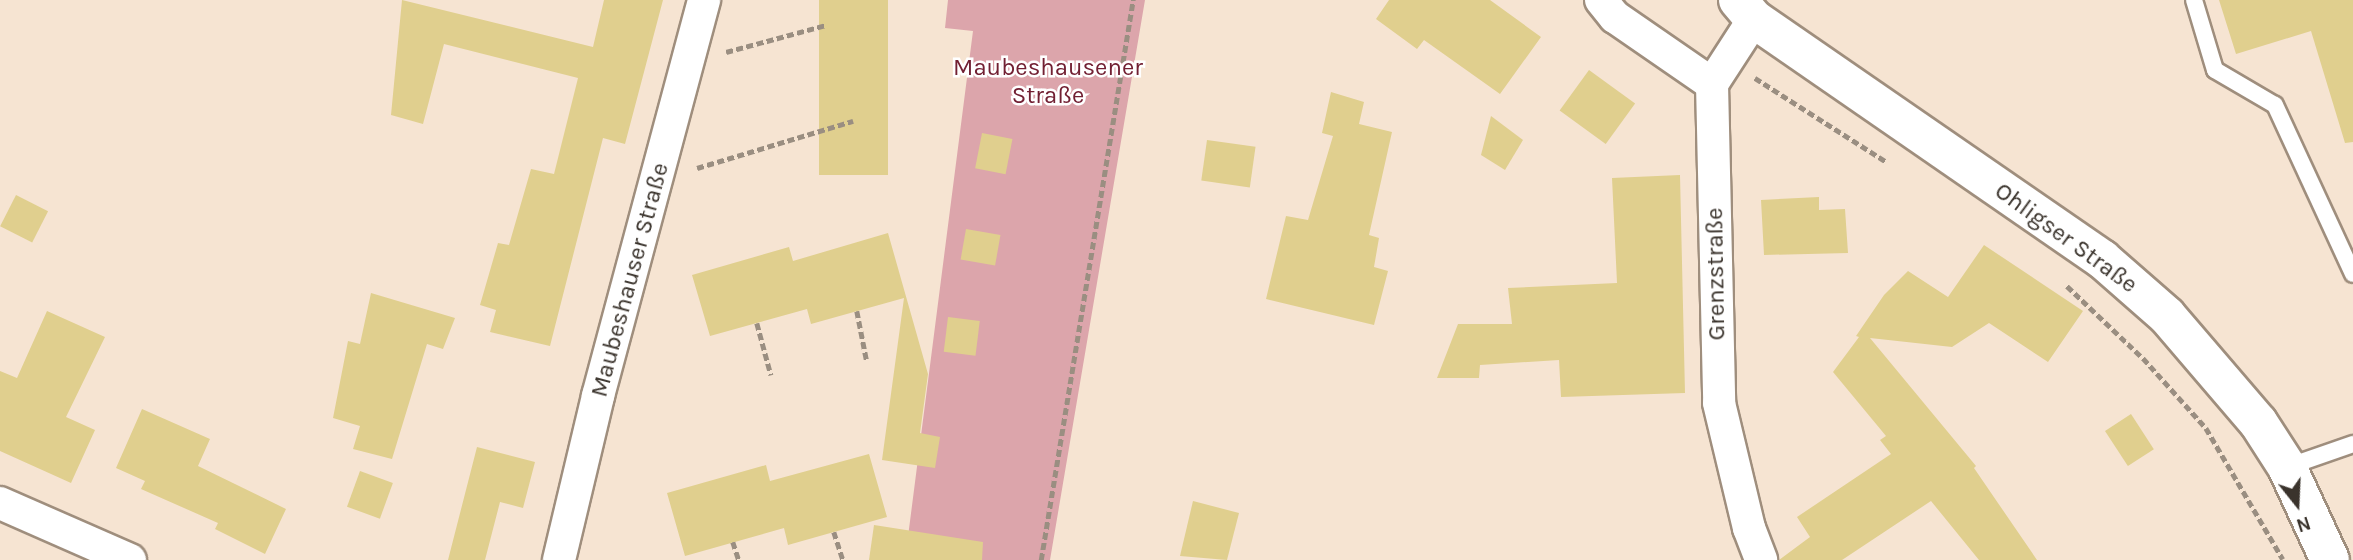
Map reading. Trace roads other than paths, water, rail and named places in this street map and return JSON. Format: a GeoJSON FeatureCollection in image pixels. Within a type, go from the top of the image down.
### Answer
{"type":"FeatureCollection","features":[{"type":"Feature","properties":{"kind":"main road","name":"Ohligser Straße"},"geometry":{"type":"LineString","coordinates":[[1746,9],[2102,259],[2166,316],[2222,376],[2258,422],[2287,467],[2330,560]]}},
{"type":"Feature","properties":{"kind":"street","name":"Maubeshauser Straße"},"geometry":{"type":"LineString","coordinates":[[559,560],[598,396],[704,0]]}},
{"type":"Feature","properties":{"kind":"street"},"geometry":{"type":"LineString","coordinates":[[1601,0],[1615,18],[1719,72],[1746,9]]}},
{"type":"Feature","properties":{"kind":"street","name":"Grenzstraße"},"geometry":{"type":"LineString","coordinates":[[1719,72],[1719,403],[1746,515],[1761,560]]}},
{"type":"Feature","properties":{"kind":"street"},"geometry":{"type":"LineString","coordinates":[[0,503],[130,560]]}},
{"type":"Feature","properties":{"kind":"lane"},"geometry":{"type":"LineString","coordinates":[[2194,0],[2215,70],[2275,105],[2353,274]]}},
{"type":"Feature","properties":{"kind":"lane"},"geometry":{"type":"LineString","coordinates":[[2287,467],[2353,444]]}},
{"type":"Feature","properties":{"kind":"park label","name":"Maubeshausener Straße"},"geometry":{"type":"Point","coordinates":[1048,82]}}]}
